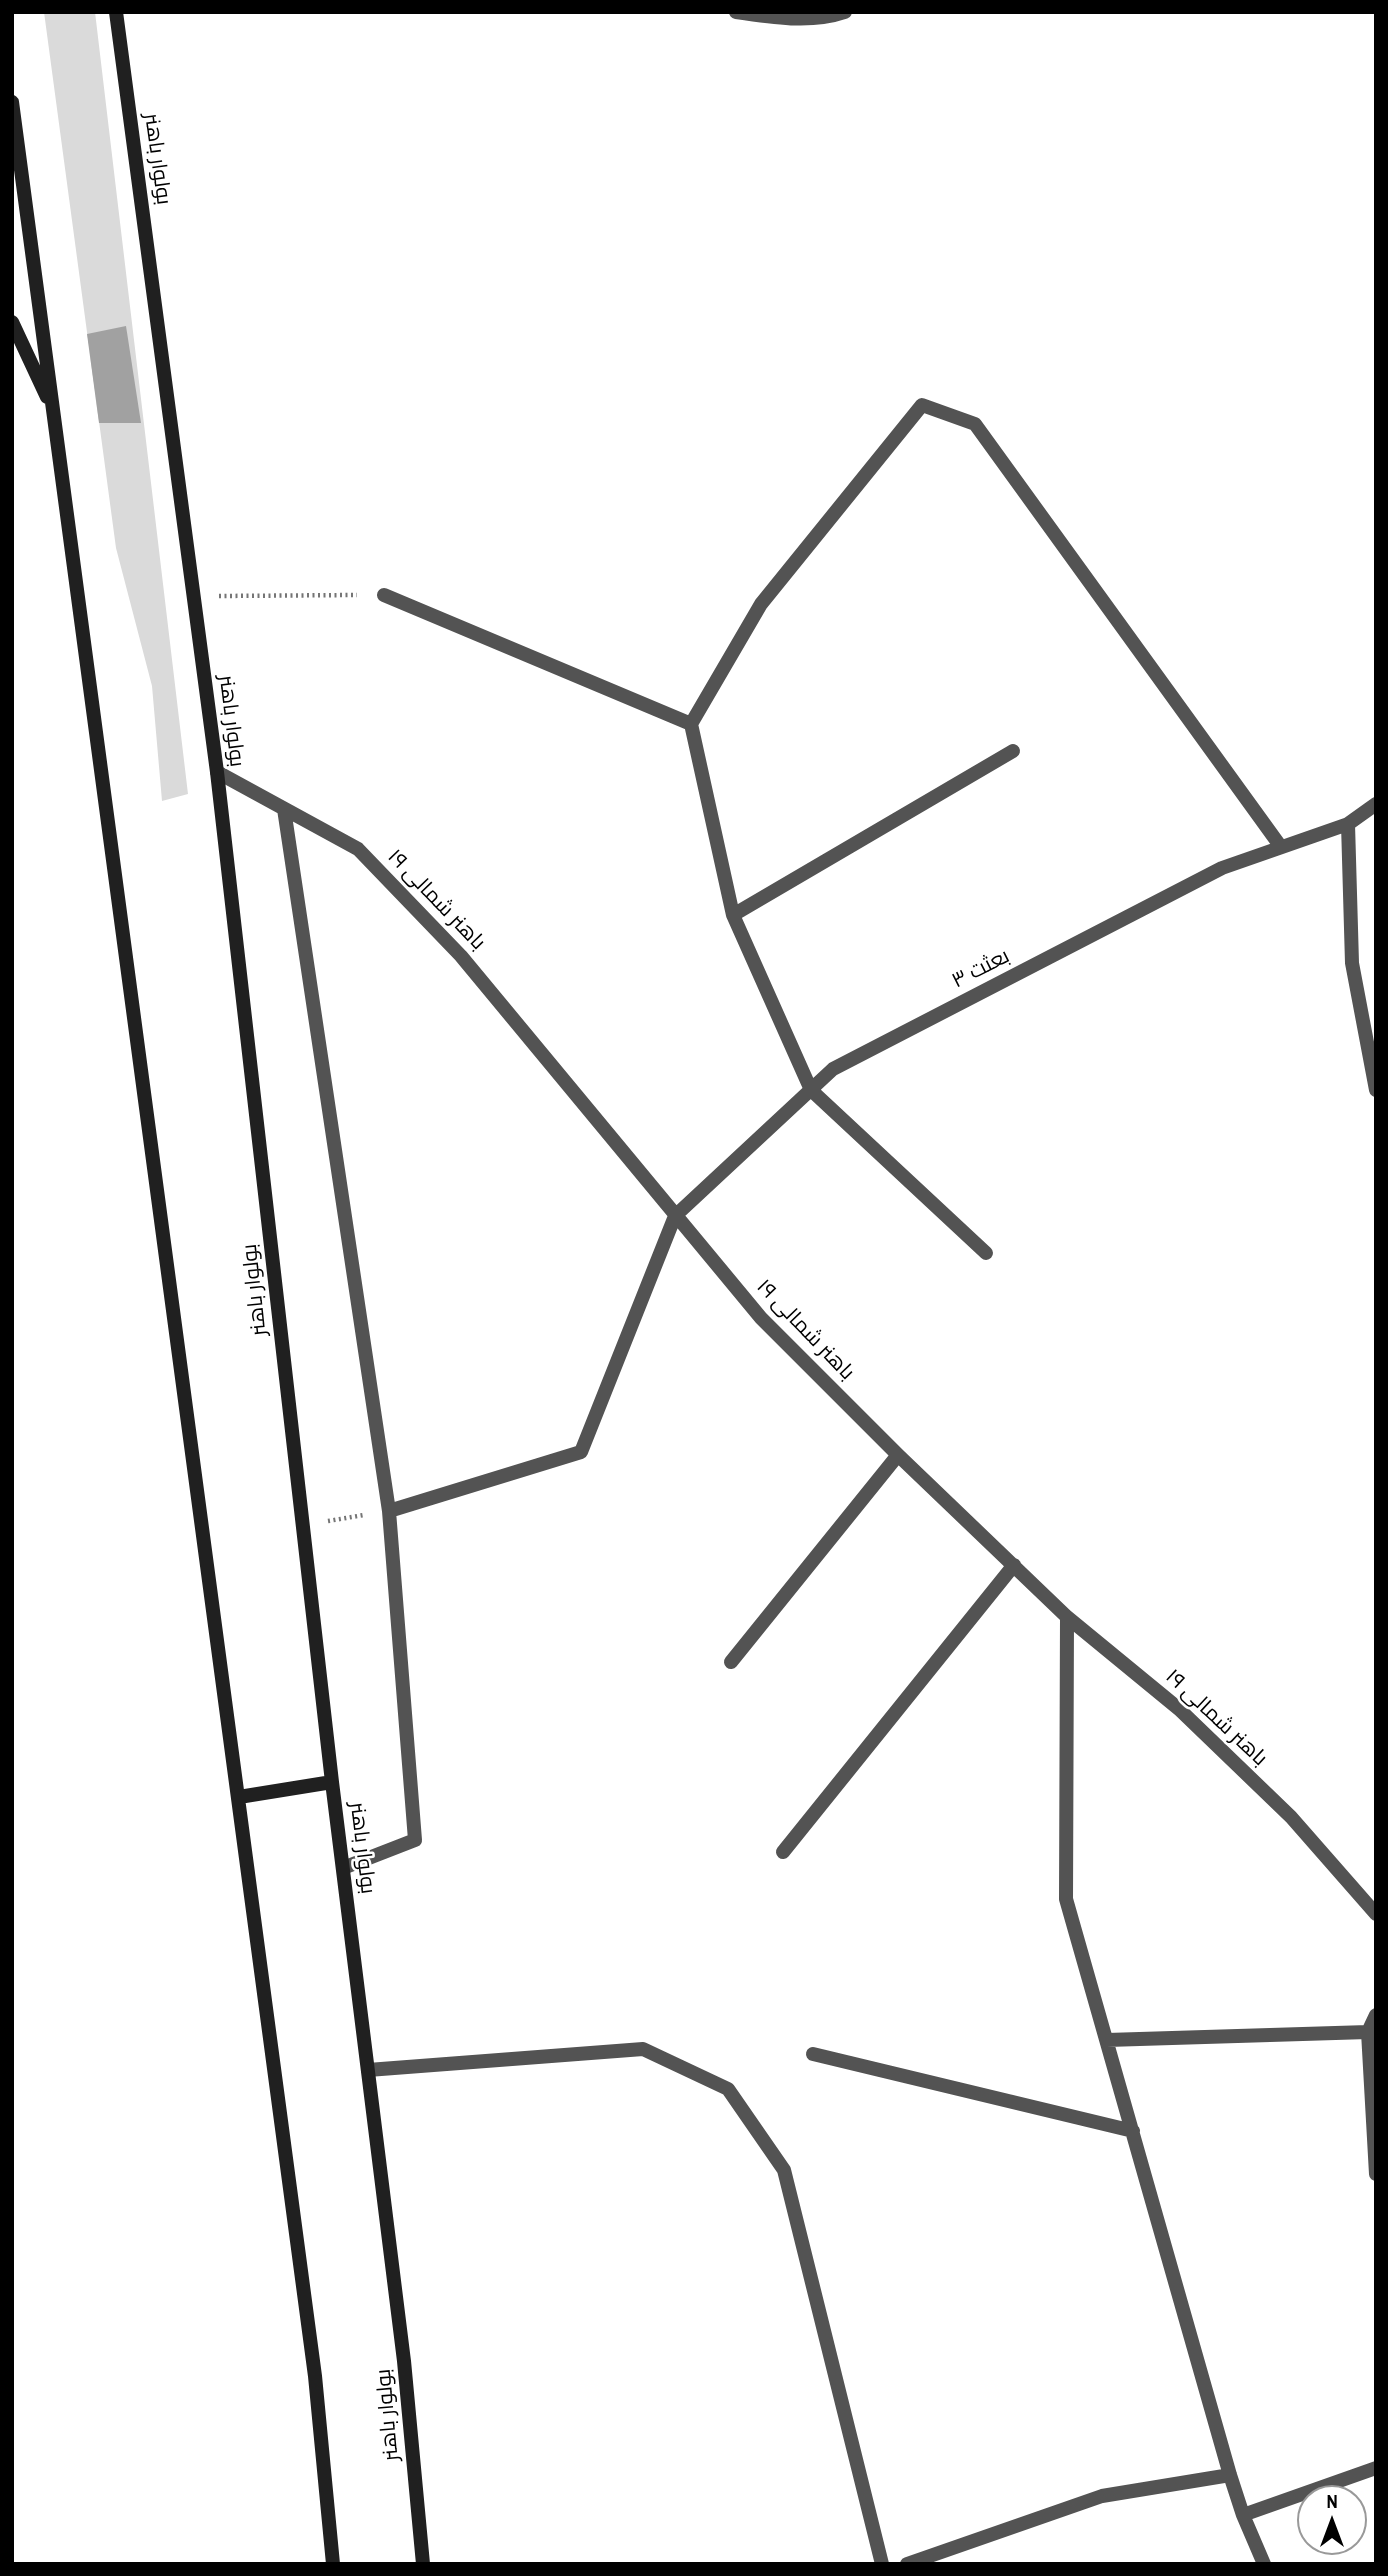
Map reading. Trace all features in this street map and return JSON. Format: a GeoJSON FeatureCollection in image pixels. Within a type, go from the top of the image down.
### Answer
{"type":"FeatureCollection","features":[{"type":"Feature","properties":{"kind":"main road","name":"بولوار باهنر"},"geometry":{"type":"LineString","coordinates":[[116,12],[217,772],[332,1782],[404,2361],[423,2564]]}},
{"type":"Feature","properties":{"kind":"main road"},"geometry":{"type":"LineString","coordinates":[[12,102],[315,2376],[333,2564]]}},
{"type":"Feature","properties":{"kind":"main road"},"geometry":{"type":"LineString","coordinates":[[12,322],[53,409]]}},
{"type":"Feature","properties":{"kind":"main road"},"geometry":{"type":"LineString","coordinates":[[239,1797],[332,1782]]}},
{"type":"Feature","properties":{"kind":"street"},"geometry":{"type":"LineString","coordinates":[[736,12],[789,19],[817,18],[845,12]]}},
{"type":"Feature","properties":{"kind":"street"},"geometry":{"type":"LineString","coordinates":[[986,1253],[811,1090],[733,915],[691,724],[761,604],[922,405],[975,424],[1281,847]]}},
{"type":"Feature","properties":{"kind":"street"},"geometry":{"type":"LineString","coordinates":[[384,595],[691,724]]}},
{"type":"Feature","properties":{"kind":"street"},"geometry":{"type":"LineString","coordinates":[[733,915],[1013,751]]}},
{"type":"Feature","properties":{"kind":"street","name":"باهنر شمالی ۱۹"},"geometry":{"type":"LineString","coordinates":[[217,772],[358,849],[461,956],[761,1318],[898,1455],[1067,1617],[1179,1709],[1290,1817],[1376,1914]]}},
{"type":"Feature","properties":{"kind":"street","name":"بعثت ۳"},"geometry":{"type":"LineString","coordinates":[[675,1216],[833,1069],[1222,868],[1348,824],[1376,804]]}},
{"type":"Feature","properties":{"kind":"street"},"geometry":{"type":"LineString","coordinates":[[284,809],[389,1511],[415,1840],[343,1868]]}},
{"type":"Feature","properties":{"kind":"street"},"geometry":{"type":"LineString","coordinates":[[1348,824],[1352,963],[1376,1090]]}},
{"type":"Feature","properties":{"kind":"street"},"geometry":{"type":"LineString","coordinates":[[389,1511],[581,1452],[675,1216]]}},
{"type":"Feature","properties":{"kind":"street"},"geometry":{"type":"LineString","coordinates":[[731,1662],[898,1455]]}},
{"type":"Feature","properties":{"kind":"street"},"geometry":{"type":"LineString","coordinates":[[783,1852],[1014,1565]]}},
{"type":"Feature","properties":{"kind":"street"},"geometry":{"type":"LineString","coordinates":[[1067,1617],[1066,1899],[1230,2475],[1243,2515],[1264,2564]]}},
{"type":"Feature","properties":{"kind":"street"},"geometry":{"type":"LineString","coordinates":[[1376,2015],[1368,2032],[1376,2174]]}},
{"type":"Feature","properties":{"kind":"street"},"geometry":{"type":"LineString","coordinates":[[1107,2040],[1368,2032]]}},
{"type":"Feature","properties":{"kind":"street"},"geometry":{"type":"LineString","coordinates":[[368,2070],[643,2049],[728,2089],[784,2170],[882,2564]]}},
{"type":"Feature","properties":{"kind":"street"},"geometry":{"type":"LineString","coordinates":[[813,2054],[1133,2131]]}},
{"type":"Feature","properties":{"kind":"street"},"geometry":{"type":"LineString","coordinates":[[1243,2515],[1376,2468]]}},
{"type":"Feature","properties":{"kind":"street"},"geometry":{"type":"LineString","coordinates":[[907,2564],[1102,2496],[1230,2475]]}},
{"type":"Feature","properties":{"kind":"path"},"geometry":{"type":"LineString","coordinates":[[194,596],[384,595]]}},
{"type":"Feature","properties":{"kind":"path"},"geometry":{"type":"LineString","coordinates":[[303,1526],[389,1511]]}},
{"type":"Feature","properties":{"kind":"shaded area"},"geometry":{"type":"Polygon","coordinates":[[[44,12],[95,12],[188,794],[162,801],[152,686],[116,548],[44,12]]]}},
{"type":"Feature","properties":{"kind":"shaded area"},"geometry":{"type":"Polygon","coordinates":[[[126,326],[141,423],[99,423],[87,334],[126,326]]]}}]}
